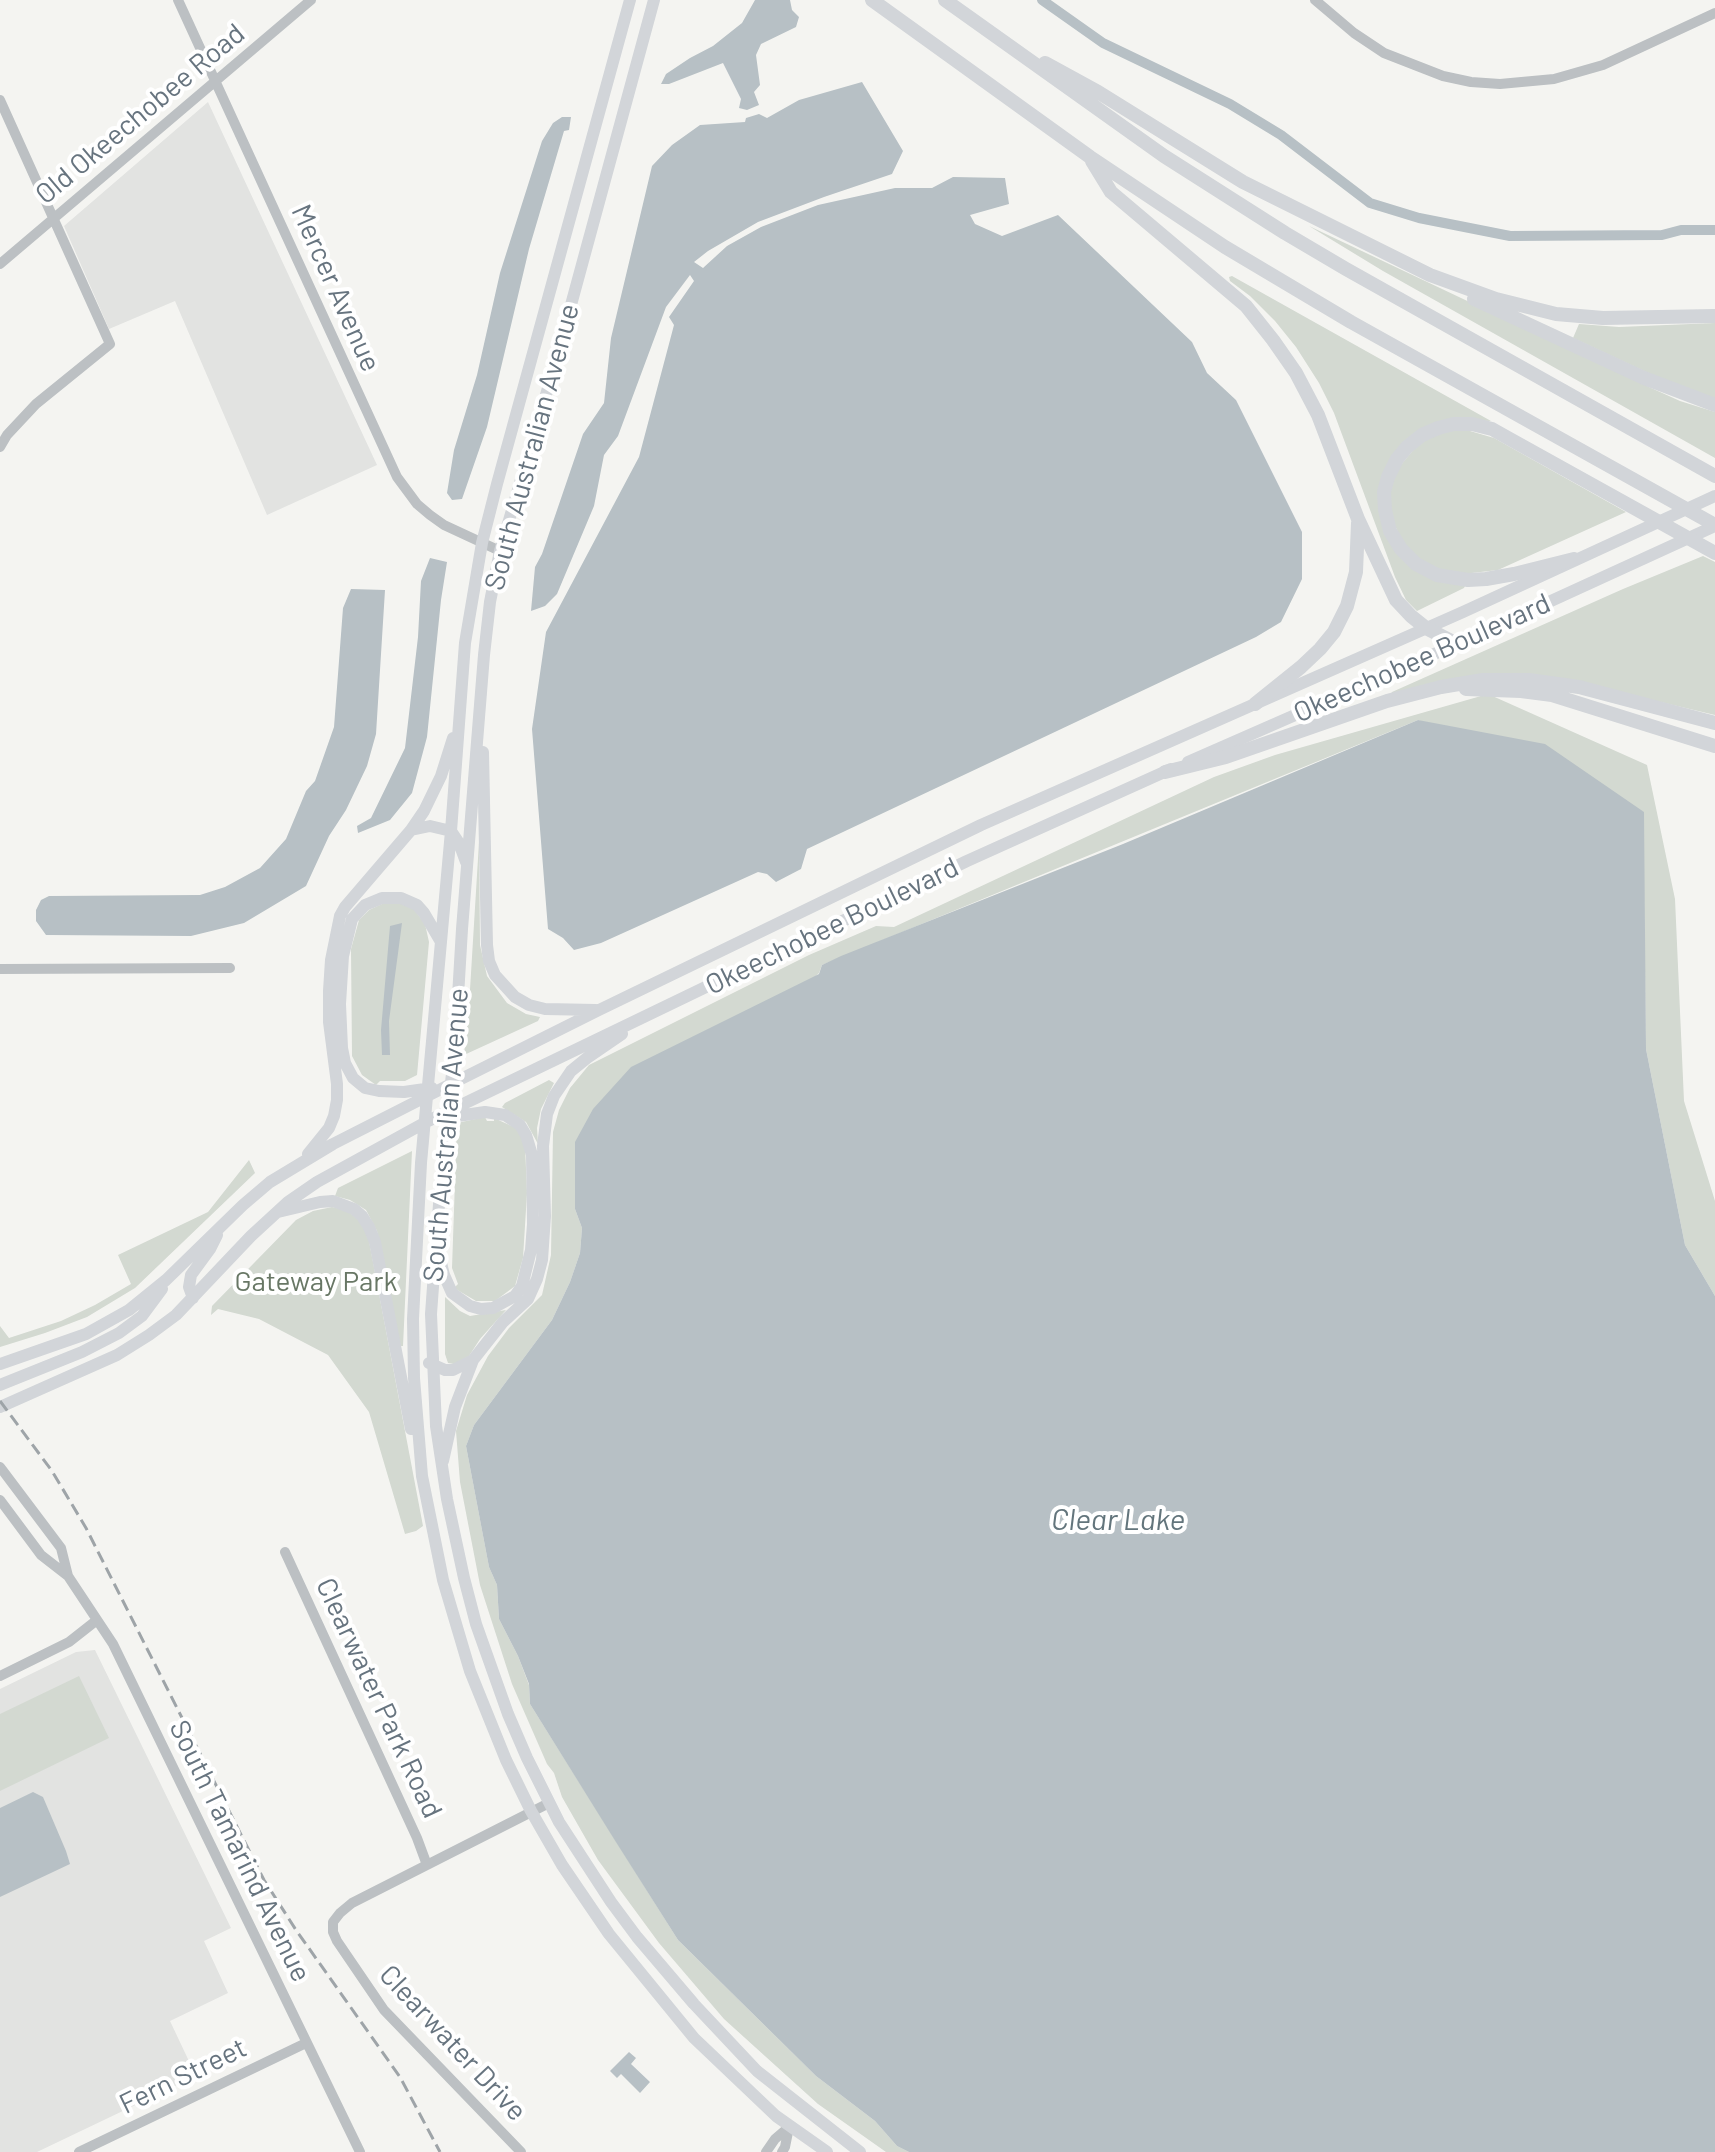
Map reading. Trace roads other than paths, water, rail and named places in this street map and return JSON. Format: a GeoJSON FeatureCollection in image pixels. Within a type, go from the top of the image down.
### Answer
{"type":"FeatureCollection","features":[{"type":"Feature","properties":{"kind":"highway"},"geometry":{"type":"LineString","coordinates":[[872,0],[1090,157],[1205,235],[1308,297],[1715,526]]}},
{"type":"Feature","properties":{"kind":"highway"},"geometry":{"type":"LineString","coordinates":[[945,0],[1164,156],[1285,233],[1715,476]]}},
{"type":"Feature","properties":{"kind":"highway"},"geometry":{"type":"LineString","coordinates":[[989,32],[1098,92],[1243,182],[1491,308],[1644,378],[1715,405]]}},
{"type":"Feature","properties":{"kind":"highway"},"geometry":{"type":"LineString","coordinates":[[1090,157],[1111,192],[1246,306],[1273,340],[1296,373],[1318,415],[1358,519],[1396,600],[1426,628],[1457,644]]}},
{"type":"Feature","properties":{"kind":"highway"},"geometry":{"type":"LineString","coordinates":[[1430,275],[1496,299],[1556,314],[1603,318],[1715,316]]}},
{"type":"Feature","properties":{"kind":"highway"},"geometry":{"type":"LineString","coordinates":[[1574,559],[1486,579],[1468,580],[1437,575],[1416,564],[1401,549],[1390,531],[1384,501],[1388,477],[1402,453],[1422,435],[1446,426],[1472,424],[1492,429],[1715,553]]}},
{"type":"Feature","properties":{"kind":"highway"},"geometry":{"type":"LineString","coordinates":[[1255,704],[1301,667],[1334,632],[1347,606],[1356,572],[1358,519]]}},
{"type":"Feature","properties":{"kind":"highway"},"geometry":{"type":"LineString","coordinates":[[1165,772],[1226,757],[1387,701],[1483,680],[1529,680],[1579,687],[1715,723]]}},
{"type":"Feature","properties":{"kind":"highway"},"geometry":{"type":"LineString","coordinates":[[1441,687],[1552,695],[1715,746]]}},
{"type":"Feature","properties":{"kind":"main road","name":"South Australian Avenue"},"geometry":{"type":"LineString","coordinates":[[630,0],[482,543],[465,643],[421,1163],[413,1319],[422,1476],[443,1580],[470,1671],[506,1760],[531,1811],[588,1905],[638,1972],[705,2051],[789,2127],[827,2152]]}},
{"type":"Feature","properties":{"kind":"main road","name":"South Australian Avenue"},"geometry":{"type":"LineString","coordinates":[[654,0],[553,371],[500,551],[490,602],[431,1314],[436,1426],[441,1470],[464,1578],[486,1654],[508,1714],[549,1803],[611,1902],[661,1966],[757,2071],[860,2152]]}},
{"type":"Feature","properties":{"kind":"main road","name":"Okeechobee Boulevard"},"geometry":{"type":"LineString","coordinates":[[0,1364],[86,1334],[129,1310],[173,1273],[259,1191],[333,1144],[447,1086],[981,825],[1715,496]]}},
{"type":"Feature","properties":{"kind":"main road","name":"Okeechobee Boulevard"},"geometry":{"type":"LineString","coordinates":[[0,1407],[117,1355],[167,1322],[275,1213],[317,1182],[428,1121],[977,856],[1457,644],[1715,526]]}},
{"type":"Feature","properties":{"kind":"main road"},"geometry":{"type":"LineString","coordinates":[[480,702],[489,961],[505,988],[529,1005],[545,1009],[599,1010]]}},
{"type":"Feature","properties":{"kind":"main road"},"geometry":{"type":"LineString","coordinates":[[301,1163],[329,1128],[334,1116],[337,1084],[329,1022],[329,991],[331,960],[340,916],[411,830],[433,796],[460,713]]}},
{"type":"Feature","properties":{"kind":"main road"},"geometry":{"type":"LineString","coordinates":[[411,830],[430,826],[451,831],[468,866]]}},
{"type":"Feature","properties":{"kind":"main road"},"geometry":{"type":"LineString","coordinates":[[441,942],[424,913],[409,901],[392,897],[373,900],[365,905],[352,919],[346,941],[340,1019],[345,1063],[353,1078],[365,1088],[404,1092],[447,1086]]}},
{"type":"Feature","properties":{"kind":"main road"},"geometry":{"type":"LineString","coordinates":[[441,1470],[455,1407],[473,1360],[503,1322],[528,1299],[537,1279],[542,1260],[545,1216],[544,1136],[547,1114],[554,1096],[571,1071],[658,1009]]}},
{"type":"Feature","properties":{"kind":"main road"},"geometry":{"type":"LineString","coordinates":[[428,1121],[485,1112],[514,1119],[530,1145],[534,1176],[531,1250],[522,1286],[515,1296],[493,1308],[481,1309],[461,1301],[450,1290],[437,1244]]}},
{"type":"Feature","properties":{"kind":"main road"},"geometry":{"type":"LineString","coordinates":[[275,1213],[333,1201],[354,1209],[369,1227],[375,1242],[422,1476]]}},
{"type":"Feature","properties":{"kind":"main road"},"geometry":{"type":"LineString","coordinates":[[193,1298],[189,1287],[191,1275],[210,1249],[222,1225]]}},
{"type":"Feature","properties":{"kind":"main road"},"geometry":{"type":"LineString","coordinates":[[0,1385],[82,1352],[130,1326],[147,1311],[173,1273]]}},
{"type":"Feature","properties":{"kind":"main road"},"geometry":{"type":"LineString","coordinates":[[414,1346],[432,1365],[445,1370],[453,1370],[473,1360]]}},
{"type":"Feature","properties":{"kind":"main road"},"geometry":{"type":"LineString","coordinates":[[789,2127],[805,2110]]}},
{"type":"Feature","properties":{"kind":"street","name":"Mercer Avenue"},"geometry":{"type":"LineString","coordinates":[[178,0],[397,477],[417,504],[430,515],[444,525],[500,551]]}},
{"type":"Feature","properties":{"kind":"street","name":"Old Okeechobee Road"},"geometry":{"type":"LineString","coordinates":[[0,264],[311,0]]}},
{"type":"Feature","properties":{"kind":"street"},"geometry":{"type":"LineString","coordinates":[[1315,0],[1354,33],[1384,53],[1443,76],[1500,84],[1554,79],[1603,65],[1715,13]]}},
{"type":"Feature","properties":{"kind":"street"},"geometry":{"type":"LineString","coordinates":[[0,100],[110,344],[36,404],[0,447]]}},
{"type":"Feature","properties":{"kind":"street"},"geometry":{"type":"LineString","coordinates":[[0,969],[230,968]]}},
{"type":"Feature","properties":{"kind":"street","name":"South Tamarind Avenue"},"geometry":{"type":"LineString","coordinates":[[0,1467],[61,1548],[68,1576]]}},
{"type":"Feature","properties":{"kind":"street","name":"South Tamarind Avenue"},"geometry":{"type":"LineString","coordinates":[[0,1500],[41,1555],[68,1576],[113,1644],[360,2152]]}},
{"type":"Feature","properties":{"kind":"street","name":"Clearwater Park Road"},"geometry":{"type":"LineString","coordinates":[[285,1552],[427,1865]]}},
{"type":"Feature","properties":{"kind":"street"},"geometry":{"type":"LineString","coordinates":[[0,1676],[69,1642],[97,1620]]}},
{"type":"Feature","properties":{"kind":"street"},"geometry":{"type":"LineString","coordinates":[[427,1865],[549,1803]]}},
{"type":"Feature","properties":{"kind":"street","name":"Clearwater Drive"},"geometry":{"type":"LineString","coordinates":[[427,1865],[352,1903],[333,1922],[333,1932],[384,2010],[521,2152]]}},
{"type":"Feature","properties":{"kind":"street","name":"Fern Street"},"geometry":{"type":"LineString","coordinates":[[79,2152],[306,2043]]}},
{"type":"Feature","properties":{"kind":"street"},"geometry":{"type":"LineString","coordinates":[[766,2152],[789,2127]]}},
{"type":"Feature","properties":{"kind":"street"},"geometry":{"type":"LineString","coordinates":[[782,2152],[789,2127]]}},
{"type":"Feature","properties":{"kind":"water"},"geometry":{"type":"Polygon","coordinates":[[[755,0],[790,0],[792,10],[799,17],[796,27],[761,44],[756,55],[760,85],[754,92],[759,105],[747,110],[739,108],[741,99],[723,63],[669,84],[661,84],[666,74],[713,46],[742,23],[755,0]]]}},
{"type":"Feature","properties":{"kind":"water"},"geometry":{"type":"Polygon","coordinates":[[[862,82],[903,151],[892,174],[758,222],[694,262],[703,268],[727,246],[761,227],[818,205],[895,188],[932,188],[953,177],[1005,178],[1009,204],[970,215],[975,224],[1002,236],[1058,215],[1192,342],[1207,373],[1236,400],[1302,532],[1302,579],[1281,622],[1256,637],[807,849],[801,869],[776,882],[767,874],[758,872],[601,943],[574,950],[563,938],[548,929],[532,729],[546,632],[639,457],[674,325],[669,317],[694,281],[690,275],[666,307],[618,436],[604,455],[594,506],[557,594],[545,606],[531,611],[535,567],[583,434],[604,403],[611,338],[652,166],[672,145],[700,125],[745,122],[746,118],[759,114],[767,118],[799,100],[862,82]]]}},
{"type":"Feature","properties":{"kind":"water"},"geometry":{"type":"Polygon","coordinates":[[[562,117],[571,117],[569,130],[564,131],[529,249],[487,427],[462,499],[452,500],[447,493],[454,450],[477,375],[500,273],[542,141],[553,123],[562,117]]]}},
{"type":"Feature","properties":{"kind":"water"},"geometry":{"type":"Polygon","coordinates":[[[430,558],[447,562],[427,737],[412,793],[390,820],[358,833],[357,826],[371,818],[405,748],[421,581],[430,558]]]}},
{"type":"Feature","properties":{"kind":"water"},"geometry":{"type":"Polygon","coordinates":[[[351,589],[385,590],[376,734],[367,766],[306,886],[244,923],[191,936],[46,935],[36,921],[36,910],[41,900],[49,896],[200,895],[225,887],[260,868],[286,839],[306,791],[315,781],[334,727],[343,608],[351,589]]]}},
{"type":"Feature","properties":{"kind":"water","name":"Clear Lake"},"geometry":{"type":"Polygon","coordinates":[[[1418,720],[1545,744],[1644,812],[1646,1049],[1685,1245],[1715,1296],[1715,2152],[909,2152],[897,2146],[875,2121],[816,2076],[678,1940],[614,1839],[530,1704],[529,1684],[499,1619],[497,1585],[489,1567],[466,1446],[474,1425],[552,1320],[570,1282],[580,1253],[582,1228],[575,1209],[575,1142],[593,1109],[631,1067],[819,974],[822,965],[841,956],[1123,844],[1418,720]]]}},
{"type":"Feature","properties":{"kind":"water"},"geometry":{"type":"Polygon","coordinates":[[[402,923],[389,1021],[390,1055],[382,1055],[381,1030],[390,926],[402,923]]]}},
{"type":"Feature","properties":{"kind":"water"},"geometry":{"type":"Polygon","coordinates":[[[33,1792],[43,1797],[70,1864],[0,1897],[0,1808],[33,1792]]]}},
{"type":"Feature","properties":{"kind":"water"},"geometry":{"type":"Polygon","coordinates":[[[629,2052],[636,2058],[631,2064],[650,2082],[640,2093],[621,2074],[617,2078],[610,2071],[629,2052]]]}},
{"type":"Feature","properties":{"kind":"waterway"},"geometry":{"type":"LineString","coordinates":[[1042,0],[1103,43],[1230,104],[1281,135],[1370,203],[1419,218],[1510,236],[1662,235],[1681,230],[1715,230]]}},
{"type":"Feature","properties":{"kind":"railway"},"geometry":{"type":"LineString","coordinates":[[0,1401],[52,1471],[86,1528],[264,1880],[400,2077],[440,2152]]}},
{"type":"Feature","properties":{"kind":"park label","name":"Gateway Park"},"geometry":{"type":"Point","coordinates":[316,1282]}}]}
